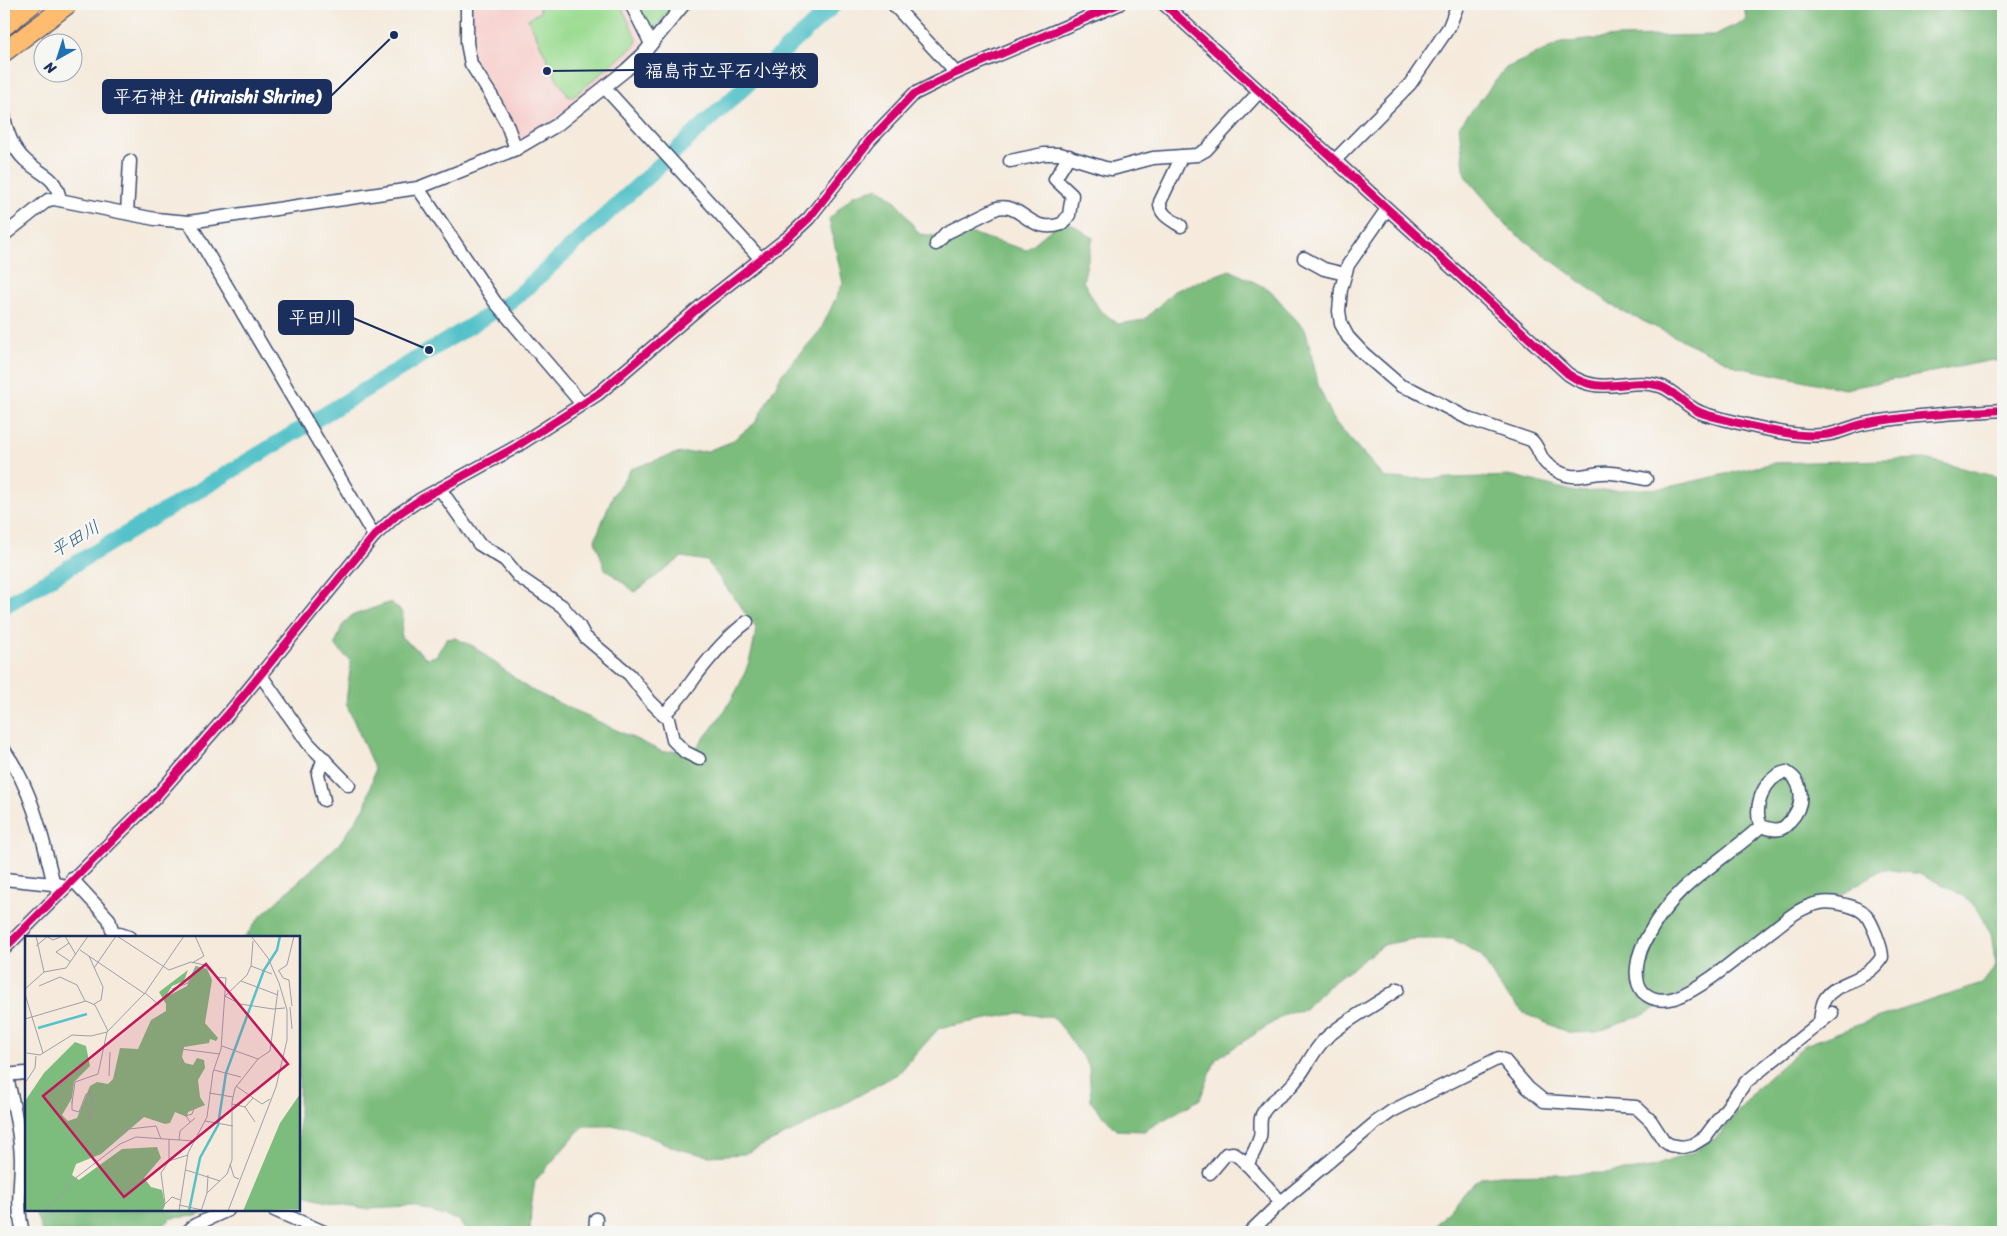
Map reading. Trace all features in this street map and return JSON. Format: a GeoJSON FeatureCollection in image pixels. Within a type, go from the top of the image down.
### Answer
{"type":"FeatureCollection","features":[{"type":"Feature","properties":{"kind":"highway"},"geometry":{"type":"LineString","coordinates":[[4,26],[32,4]]}},
{"type":"Feature","properties":{"kind":"highway"},"geometry":{"type":"LineString","coordinates":[[4,52],[68,4]]}},
{"type":"Feature","properties":{"kind":"street"},"geometry":{"type":"LineString","coordinates":[[468,4],[467,44],[471,64],[502,115],[516,149]]}},
{"type":"Feature","properties":{"kind":"street"},"geometry":{"type":"LineString","coordinates":[[631,4],[651,44]]}},
{"type":"Feature","properties":{"kind":"street"},"geometry":{"type":"LineString","coordinates":[[4,235],[48,200],[60,200],[155,219],[190,222],[418,188],[516,149],[557,125],[626,70],[651,44],[684,4]]}},
{"type":"Feature","properties":{"kind":"street"},"geometry":{"type":"LineString","coordinates":[[893,4],[956,73]]}},
{"type":"Feature","properties":{"kind":"street"},"geometry":{"type":"LineString","coordinates":[[4,949],[65,883],[154,799],[230,712],[374,536],[397,515],[514,448],[598,394],[679,324],[790,236],[809,218],[870,140],[914,94],[956,73],[1119,4]]}},
{"type":"Feature","properties":{"kind":"street"},"geometry":{"type":"LineString","coordinates":[[1164,4],[1579,382],[1614,386],[1650,384],[1662,386],[1692,409],[1705,414],[1747,425],[1805,435],[1824,435],[1862,424],[1929,415],[2003,410]]}},
{"type":"Feature","properties":{"kind":"street"},"geometry":{"type":"LineString","coordinates":[[1334,160],[1410,84],[1449,27],[1458,4]]}},
{"type":"Feature","properties":{"kind":"street"},"geometry":{"type":"LineString","coordinates":[[604,88],[760,258]]}},
{"type":"Feature","properties":{"kind":"street"},"geometry":{"type":"LineString","coordinates":[[1010,161],[1044,154],[1060,154],[1112,169],[1153,158],[1197,155],[1206,150],[1259,92]]}},
{"type":"Feature","properties":{"kind":"street"},"geometry":{"type":"LineString","coordinates":[[4,115],[6,128],[14,146],[24,160],[53,180],[57,185],[60,200]]}},
{"type":"Feature","properties":{"kind":"street"},"geometry":{"type":"LineString","coordinates":[[936,244],[946,233],[1004,206],[1013,209],[1033,224],[1047,227],[1062,224],[1069,215],[1072,195],[1055,179],[1068,156]]}},
{"type":"Feature","properties":{"kind":"street"},"geometry":{"type":"LineString","coordinates":[[1181,226],[1162,212],[1160,202],[1182,156]]}},
{"type":"Feature","properties":{"kind":"street"},"geometry":{"type":"LineString","coordinates":[[127,214],[130,161]]}},
{"type":"Feature","properties":{"kind":"street"},"geometry":{"type":"LineString","coordinates":[[418,188],[496,303],[582,404]]}},
{"type":"Feature","properties":{"kind":"street"},"geometry":{"type":"LineString","coordinates":[[1387,209],[1348,265],[1341,289],[1339,311],[1344,332],[1363,353],[1401,386],[1413,390],[1469,419],[1531,440],[1538,446],[1546,465],[1568,477],[1577,478],[1610,473],[1646,479]]}},
{"type":"Feature","properties":{"kind":"street"},"geometry":{"type":"LineString","coordinates":[[190,222],[374,536]]}},
{"type":"Feature","properties":{"kind":"street"},"geometry":{"type":"LineString","coordinates":[[1304,258],[1324,269],[1344,274]]}},
{"type":"Feature","properties":{"kind":"street"},"geometry":{"type":"LineString","coordinates":[[440,489],[479,544],[504,560],[520,577],[562,606],[579,626],[585,637],[630,675],[650,701],[668,719],[673,740],[685,752],[699,760]]}},
{"type":"Feature","properties":{"kind":"street"},"geometry":{"type":"LineString","coordinates":[[663,714],[676,704],[699,672],[728,638],[747,622]]}},
{"type":"Feature","properties":{"kind":"street"},"geometry":{"type":"LineString","coordinates":[[260,674],[308,743],[349,785]]}},
{"type":"Feature","properties":{"kind":"street"},"geometry":{"type":"LineString","coordinates":[[4,750],[18,772],[36,819],[65,883],[109,919],[114,935]]}},
{"type":"Feature","properties":{"kind":"street"},"geometry":{"type":"LineString","coordinates":[[324,758],[318,774],[324,800]]}},
{"type":"Feature","properties":{"kind":"street"},"geometry":{"type":"LineString","coordinates":[[1786,772],[1796,779],[1799,785],[1800,804],[1782,829],[1774,830],[1761,826],[1756,812],[1759,801],[1768,784],[1780,773],[1786,772]]}},
{"type":"Feature","properties":{"kind":"street"},"geometry":{"type":"LineString","coordinates":[[1761,826],[1721,860],[1700,873],[1660,913],[1638,956],[1636,976],[1639,987],[1644,993],[1660,1001],[1676,997],[1728,965],[1793,914],[1817,904],[1838,903],[1864,912],[1873,927],[1882,957],[1864,977],[1832,990],[1824,1000],[1820,1022]]}},
{"type":"Feature","properties":{"kind":"street"},"geometry":{"type":"LineString","coordinates":[[4,878],[65,883]]}},
{"type":"Feature","properties":{"kind":"street"},"geometry":{"type":"LineString","coordinates":[[1248,1165],[1260,1134],[1261,1117],[1264,1110],[1275,1098],[1289,1088],[1304,1070],[1311,1055],[1326,1038],[1398,989]]}},
{"type":"Feature","properties":{"kind":"street"},"geometry":{"type":"LineString","coordinates":[[1250,1232],[1281,1202],[1392,1111],[1499,1058],[1504,1060],[1544,1101],[1636,1107],[1652,1121],[1664,1141],[1670,1145],[1682,1147],[1692,1145],[1705,1137],[1746,1082],[1832,1013]]}},
{"type":"Feature","properties":{"kind":"street"},"geometry":{"type":"LineString","coordinates":[[4,1075],[25,1073]]}},
{"type":"Feature","properties":{"kind":"street"},"geometry":{"type":"LineString","coordinates":[[4,1075],[7,1078],[17,1118],[21,1159],[18,1202],[19,1218],[23,1232]]}},
{"type":"Feature","properties":{"kind":"street"},"geometry":{"type":"LineString","coordinates":[[1210,1173],[1227,1153],[1235,1154],[1248,1165],[1281,1202]]}},
{"type":"Feature","properties":{"kind":"street"},"geometry":{"type":"LineString","coordinates":[[186,1232],[195,1224],[226,1211]]}},
{"type":"Feature","properties":{"kind":"street"},"geometry":{"type":"LineString","coordinates":[[276,1211],[324,1232]]}},
{"type":"Feature","properties":{"kind":"shaded area"},"geometry":{"type":"Polygon","coordinates":[[[472,4],[625,4],[644,44],[605,79],[533,136],[524,140],[517,136],[472,54],[472,4]]]}},
{"type":"Feature","properties":{"kind":"green space"},"geometry":{"type":"Polygon","coordinates":[[[539,4],[620,4],[637,39],[635,45],[573,97],[569,97],[557,79],[528,19],[540,12],[539,4]]]}},
{"type":"Feature","properties":{"kind":"green space"},"geometry":{"type":"Polygon","coordinates":[[[636,4],[666,4],[670,9],[652,32],[636,4]]]}},
{"type":"Feature","properties":{"kind":"green space"},"geometry":{"type":"Polygon","coordinates":[[[1744,4],[2003,4],[2003,362],[1993,360],[1845,389],[1738,367],[1616,308],[1512,231],[1465,176],[1459,126],[1506,68],[1560,43],[1616,37],[1714,35],[1746,20],[1744,4]]]}},
{"type":"Feature","properties":{"kind":"green space"},"geometry":{"type":"Polygon","coordinates":[[[879,188],[897,202],[919,234],[945,237],[973,234],[1026,250],[1064,219],[1093,238],[1083,281],[1099,309],[1118,324],[1144,320],[1174,291],[1230,270],[1270,290],[1306,331],[1319,388],[1335,422],[1385,478],[1423,479],[1514,476],[1576,492],[1664,488],[1774,463],[1925,459],[2003,478],[2003,1232],[1431,1232],[1466,1189],[1482,1177],[1605,1173],[1646,1169],[1694,1152],[1719,1135],[1758,1087],[1805,1045],[1879,1017],[1982,984],[1996,966],[1991,933],[1972,902],[1948,887],[1919,874],[1883,869],[1781,930],[1719,971],[1645,1014],[1597,1032],[1570,1033],[1525,1014],[1501,989],[1481,955],[1453,939],[1412,939],[1383,945],[1327,987],[1304,1010],[1289,1012],[1216,1059],[1200,1099],[1144,1131],[1116,1130],[1091,1102],[1089,1066],[1055,1018],[1019,1013],[939,1028],[899,1073],[806,1125],[744,1154],[708,1156],[678,1149],[625,1126],[583,1126],[535,1181],[530,1232],[466,1232],[459,1220],[413,1207],[363,1209],[300,1194],[300,936],[246,936],[260,917],[339,844],[365,807],[375,770],[346,703],[351,662],[335,645],[342,626],[351,616],[391,602],[403,613],[401,637],[427,658],[436,656],[446,639],[455,638],[473,646],[529,689],[663,752],[695,749],[727,707],[743,678],[749,662],[756,628],[707,561],[682,557],[635,592],[605,569],[595,540],[613,495],[631,469],[674,454],[707,451],[731,442],[755,423],[782,374],[820,331],[843,283],[829,219],[853,195],[879,188]]]}},
{"type":"Feature","properties":{"kind":"green space"},"geometry":{"type":"Polygon","coordinates":[[[35,1211],[210,1211],[196,1216],[172,1218],[155,1232],[42,1232],[35,1211]]]}},
{"type":"Feature","properties":{"kind":"waterway","name":"平田川"},"geometry":{"type":"LineString","coordinates":[[4,606],[205,487],[508,303],[835,4]]}},
{"type":"Feature","properties":{"kind":"cycle path"},"geometry":{"type":"LineString","coordinates":[[4,949],[154,799],[230,712],[374,536],[397,515],[421,499],[514,448],[598,394],[701,306],[790,236],[809,218],[870,140],[914,94],[956,73],[1119,4]]}},
{"type":"Feature","properties":{"kind":"cycle path"},"geometry":{"type":"LineString","coordinates":[[1164,4],[1568,374],[1580,381],[1604,386],[1637,383],[1660,386],[1702,413],[1760,428],[1800,435],[1828,434],[1863,424],[1898,418],[2003,410]]}},
{"type":"Feature","properties":{"kind":"place","name":"平石神社 (Hiraishi Shrine)"},"geometry":{"type":"Point","coordinates":[394,35]}},
{"type":"Feature","properties":{"kind":"place","name":"福島市立平石小学校"},"geometry":{"type":"Point","coordinates":[547,71]}},
{"type":"Feature","properties":{"kind":"place","name":"平田川"},"geometry":{"type":"Point","coordinates":[429,350]}}]}
